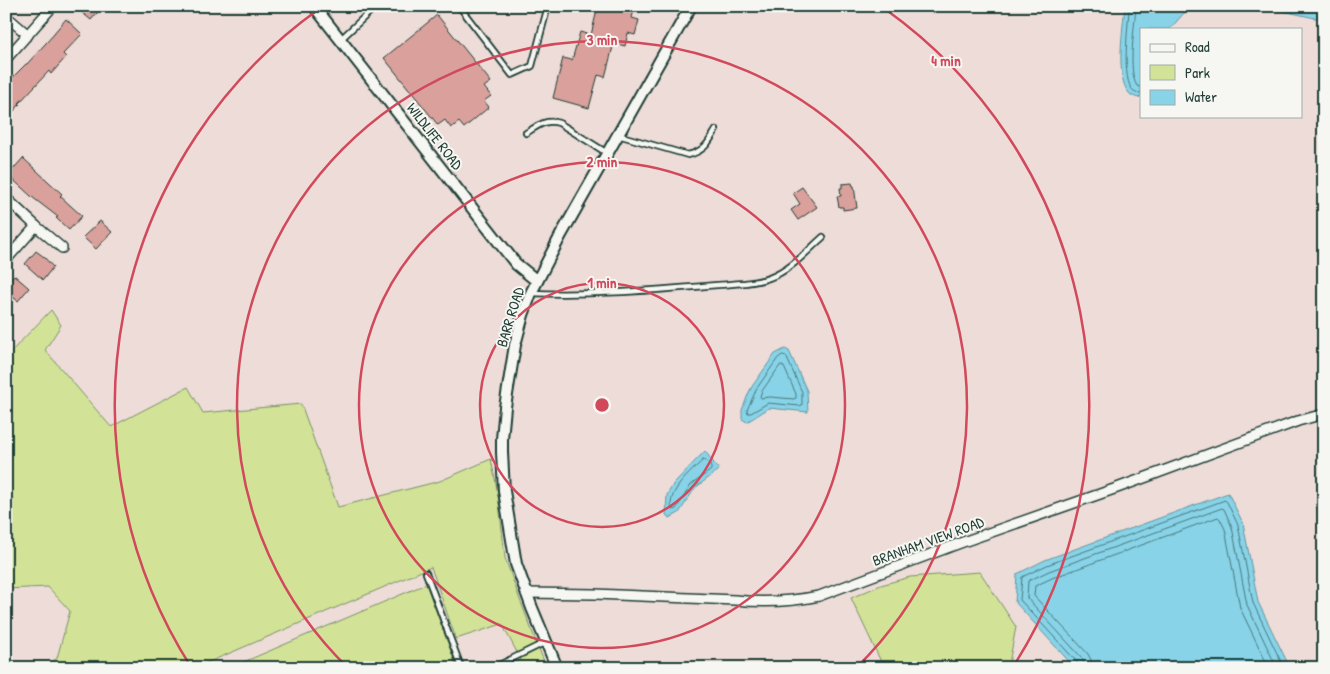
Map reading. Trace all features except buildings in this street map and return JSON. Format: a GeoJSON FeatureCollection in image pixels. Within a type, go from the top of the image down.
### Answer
{"type":"FeatureCollection","features":[{"type":"Feature","properties":{"kind":"street"},"geometry":{"type":"LineString","coordinates":[[6,59],[53,6]]}},
{"type":"Feature","properties":{"kind":"street","name":"WILDLIFE ROAD"},"geometry":{"type":"LineString","coordinates":[[314,6],[516,264],[537,281]]}},
{"type":"Feature","properties":{"kind":"street","name":"BARR ROAD"},"geometry":{"type":"LineString","coordinates":[[557,668],[516,564],[504,491],[502,452],[505,407],[515,345],[523,315],[532,293],[561,234],[691,6]]}},
{"type":"Feature","properties":{"kind":"street"},"geometry":{"type":"LineString","coordinates":[[6,16],[28,35]]}},
{"type":"Feature","properties":{"kind":"street"},"geometry":{"type":"LineString","coordinates":[[6,198],[62,248]]}},
{"type":"Feature","properties":{"kind":"street"},"geometry":{"type":"LineString","coordinates":[[6,260],[36,226]]}},
{"type":"Feature","properties":{"kind":"street","name":"BRANHAM VIEW ROAD"},"geometry":{"type":"LineString","coordinates":[[526,593],[595,594],[756,602],[791,601],[819,596],[1298,421],[1324,414]]}},
{"type":"Feature","properties":{"kind":"lane"},"geometry":{"type":"LineString","coordinates":[[341,39],[376,6]]}},
{"type":"Feature","properties":{"kind":"lane"},"geometry":{"type":"LineString","coordinates":[[459,6],[512,75],[532,66],[548,6]]}},
{"type":"Feature","properties":{"kind":"lane"},"geometry":{"type":"LineString","coordinates":[[526,133],[542,123],[559,122],[608,154]]}},
{"type":"Feature","properties":{"kind":"lane"},"geometry":{"type":"LineString","coordinates":[[618,135],[688,155],[695,154],[706,147],[716,130]]}},
{"type":"Feature","properties":{"kind":"lane"},"geometry":{"type":"LineString","coordinates":[[532,293],[557,295],[745,283],[767,279],[793,264],[823,237]]}},
{"type":"Feature","properties":{"kind":"lane"},"geometry":{"type":"LineString","coordinates":[[426,573],[461,667],[463,668]]}},
{"type":"Feature","properties":{"kind":"lane"},"geometry":{"type":"LineString","coordinates":[[493,668],[546,642]]}},
{"type":"Feature","properties":{"kind":"green space"},"geometry":{"type":"Polygon","coordinates":[[[51,310],[61,325],[45,350],[111,427],[188,387],[203,413],[301,404],[338,507],[440,481],[491,459],[498,494],[505,558],[547,668],[507,668],[521,660],[502,624],[456,639],[431,567],[195,668],[45,668],[57,658],[70,611],[48,587],[6,589],[6,357],[51,310]]]}},
{"type":"Feature","properties":{"kind":"green space"},"geometry":{"type":"Polygon","coordinates":[[[980,572],[1016,627],[1008,668],[884,668],[851,598],[881,585],[910,577],[980,572]]]}},
{"type":"Feature","properties":{"kind":"green space"},"geometry":{"type":"Polygon","coordinates":[[[426,584],[457,668],[230,668],[239,664],[426,584]]]}},
{"type":"Feature","properties":{"kind":"water"},"geometry":{"type":"Polygon","coordinates":[[[1125,6],[1198,6],[1184,13],[1171,28],[1140,28],[1139,98],[1129,93],[1122,76],[1122,39],[1125,6]]]}},
{"type":"Feature","properties":{"kind":"water"},"geometry":{"type":"Polygon","coordinates":[[[1260,6],[1324,6],[1324,20],[1260,6]]]}},
{"type":"Feature","properties":{"kind":"water"},"geometry":{"type":"Polygon","coordinates":[[[785,349],[789,351],[807,391],[808,412],[769,408],[747,422],[742,419],[742,410],[749,392],[775,354],[785,349]]]}},
{"type":"Feature","properties":{"kind":"water"},"geometry":{"type":"Polygon","coordinates":[[[705,451],[719,470],[695,488],[679,513],[670,518],[666,515],[667,495],[674,483],[705,451]]]}},
{"type":"Feature","properties":{"kind":"water"},"geometry":{"type":"Polygon","coordinates":[[[1228,493],[1243,523],[1258,602],[1290,668],[1075,668],[1015,602],[1017,574],[1045,560],[1228,493]]]}}]}
